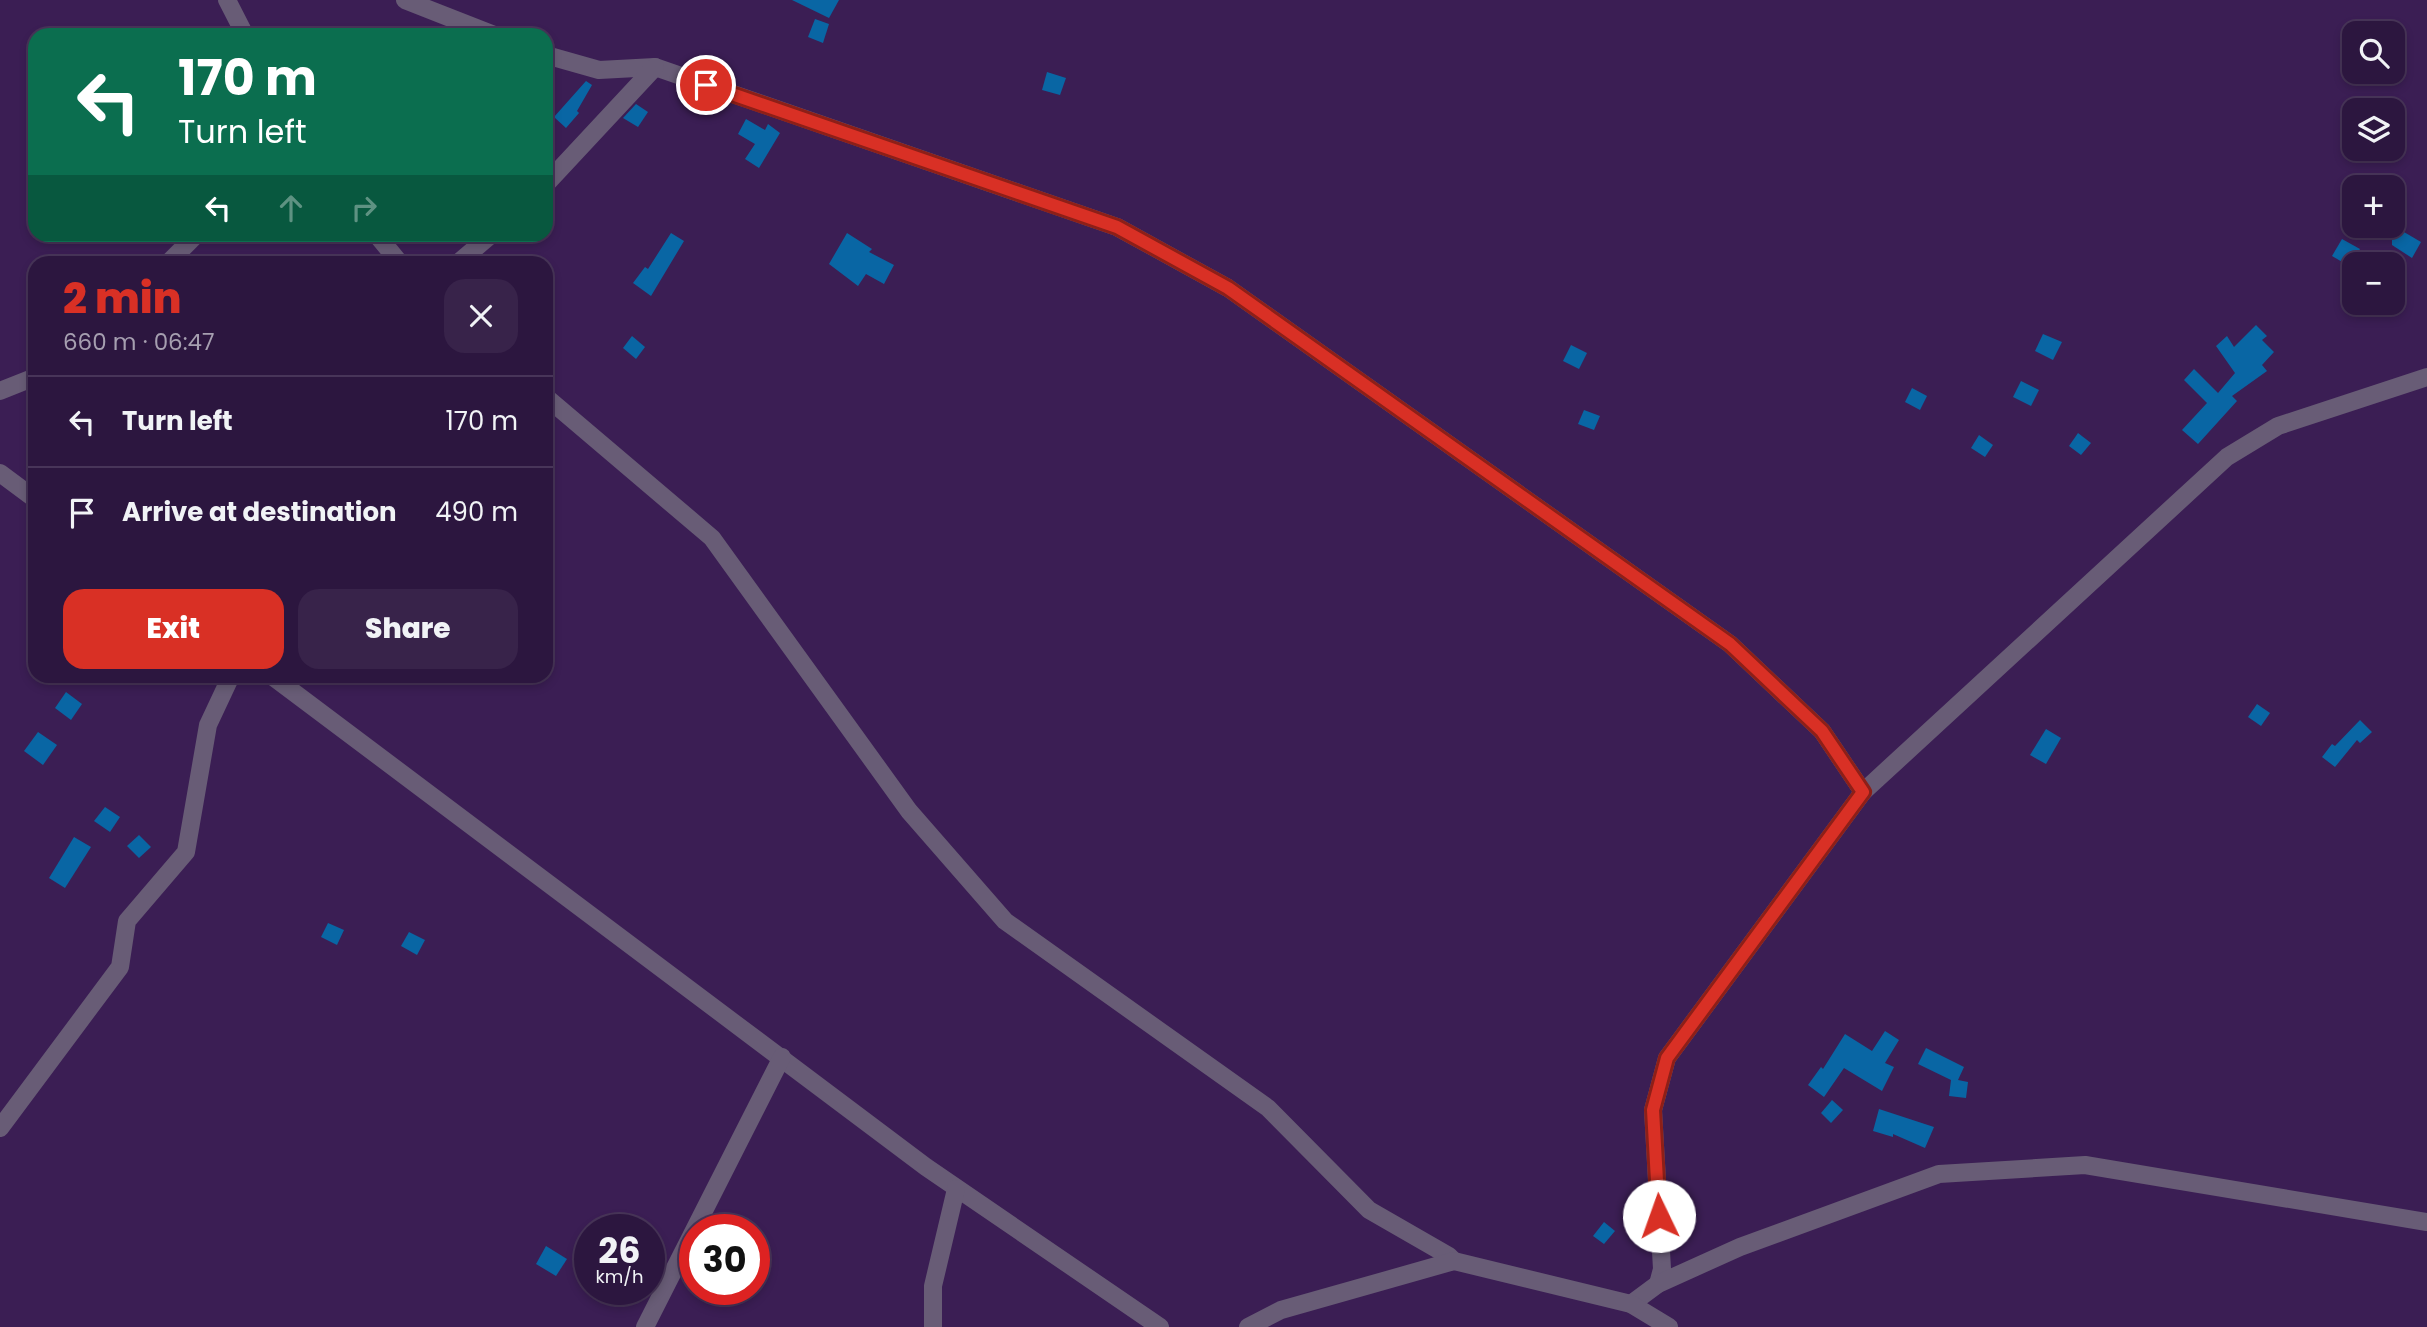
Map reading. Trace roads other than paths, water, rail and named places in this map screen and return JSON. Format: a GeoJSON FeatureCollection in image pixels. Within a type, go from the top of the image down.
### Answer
{"type":"FeatureCollection","features":[{"type":"Feature","properties":{"kind":"street"},"geometry":{"type":"LineString","coordinates":[[228,0],[242,28]]}},
{"type":"Feature","properties":{"kind":"street"},"geometry":{"type":"LineString","coordinates":[[405,0],[476,28]]}},
{"type":"Feature","properties":{"kind":"street"},"geometry":{"type":"LineString","coordinates":[[553,57],[599,70],[655,67],[1117,227],[1228,288],[1730,644],[1822,731],[1863,792]]}},
{"type":"Feature","properties":{"kind":"street"},"geometry":{"type":"LineString","coordinates":[[553,176],[655,67]]}},
{"type":"Feature","properties":{"kind":"street"},"geometry":{"type":"LineString","coordinates":[[175,256],[189,242]]}},
{"type":"Feature","properties":{"kind":"street"},"geometry":{"type":"LineString","coordinates":[[383,242],[394,256]]}},
{"type":"Feature","properties":{"kind":"street"},"geometry":{"type":"LineString","coordinates":[[466,256],[483,242]]}},
{"type":"Feature","properties":{"kind":"street"},"geometry":{"type":"LineString","coordinates":[[1658,1284],[1662,1269],[1653,1110],[1667,1058],[1863,792],[2227,457],[2278,426],[2427,377]]}},
{"type":"Feature","properties":{"kind":"street"},"geometry":{"type":"LineString","coordinates":[[0,391],[28,380]]}},
{"type":"Feature","properties":{"kind":"street"},"geometry":{"type":"LineString","coordinates":[[553,403],[712,538],[909,811],[1005,921],[1268,1108],[1369,1210],[1454,1261],[1631,1304],[1669,1327]]}},
{"type":"Feature","properties":{"kind":"street"},"geometry":{"type":"LineString","coordinates":[[0,473],[28,494]]}},
{"type":"Feature","properties":{"kind":"street"},"geometry":{"type":"LineString","coordinates":[[0,1128],[120,967],[127,921],[186,852],[208,725],[228,683]]}},
{"type":"Feature","properties":{"kind":"street"},"geometry":{"type":"LineString","coordinates":[[281,683],[956,1189],[1160,1327]]}},
{"type":"Feature","properties":{"kind":"street"},"geometry":{"type":"LineString","coordinates":[[645,1327],[782,1058]]}},
{"type":"Feature","properties":{"kind":"street"},"geometry":{"type":"LineString","coordinates":[[1631,1304],[1658,1284],[1740,1247],[1939,1174],[2085,1165],[2427,1222]]}},
{"type":"Feature","properties":{"kind":"street"},"geometry":{"type":"LineString","coordinates":[[933,1327],[933,1286],[956,1189]]}},
{"type":"Feature","properties":{"kind":"street"},"geometry":{"type":"LineString","coordinates":[[1248,1327],[1282,1310],[1454,1261]]}}]}
